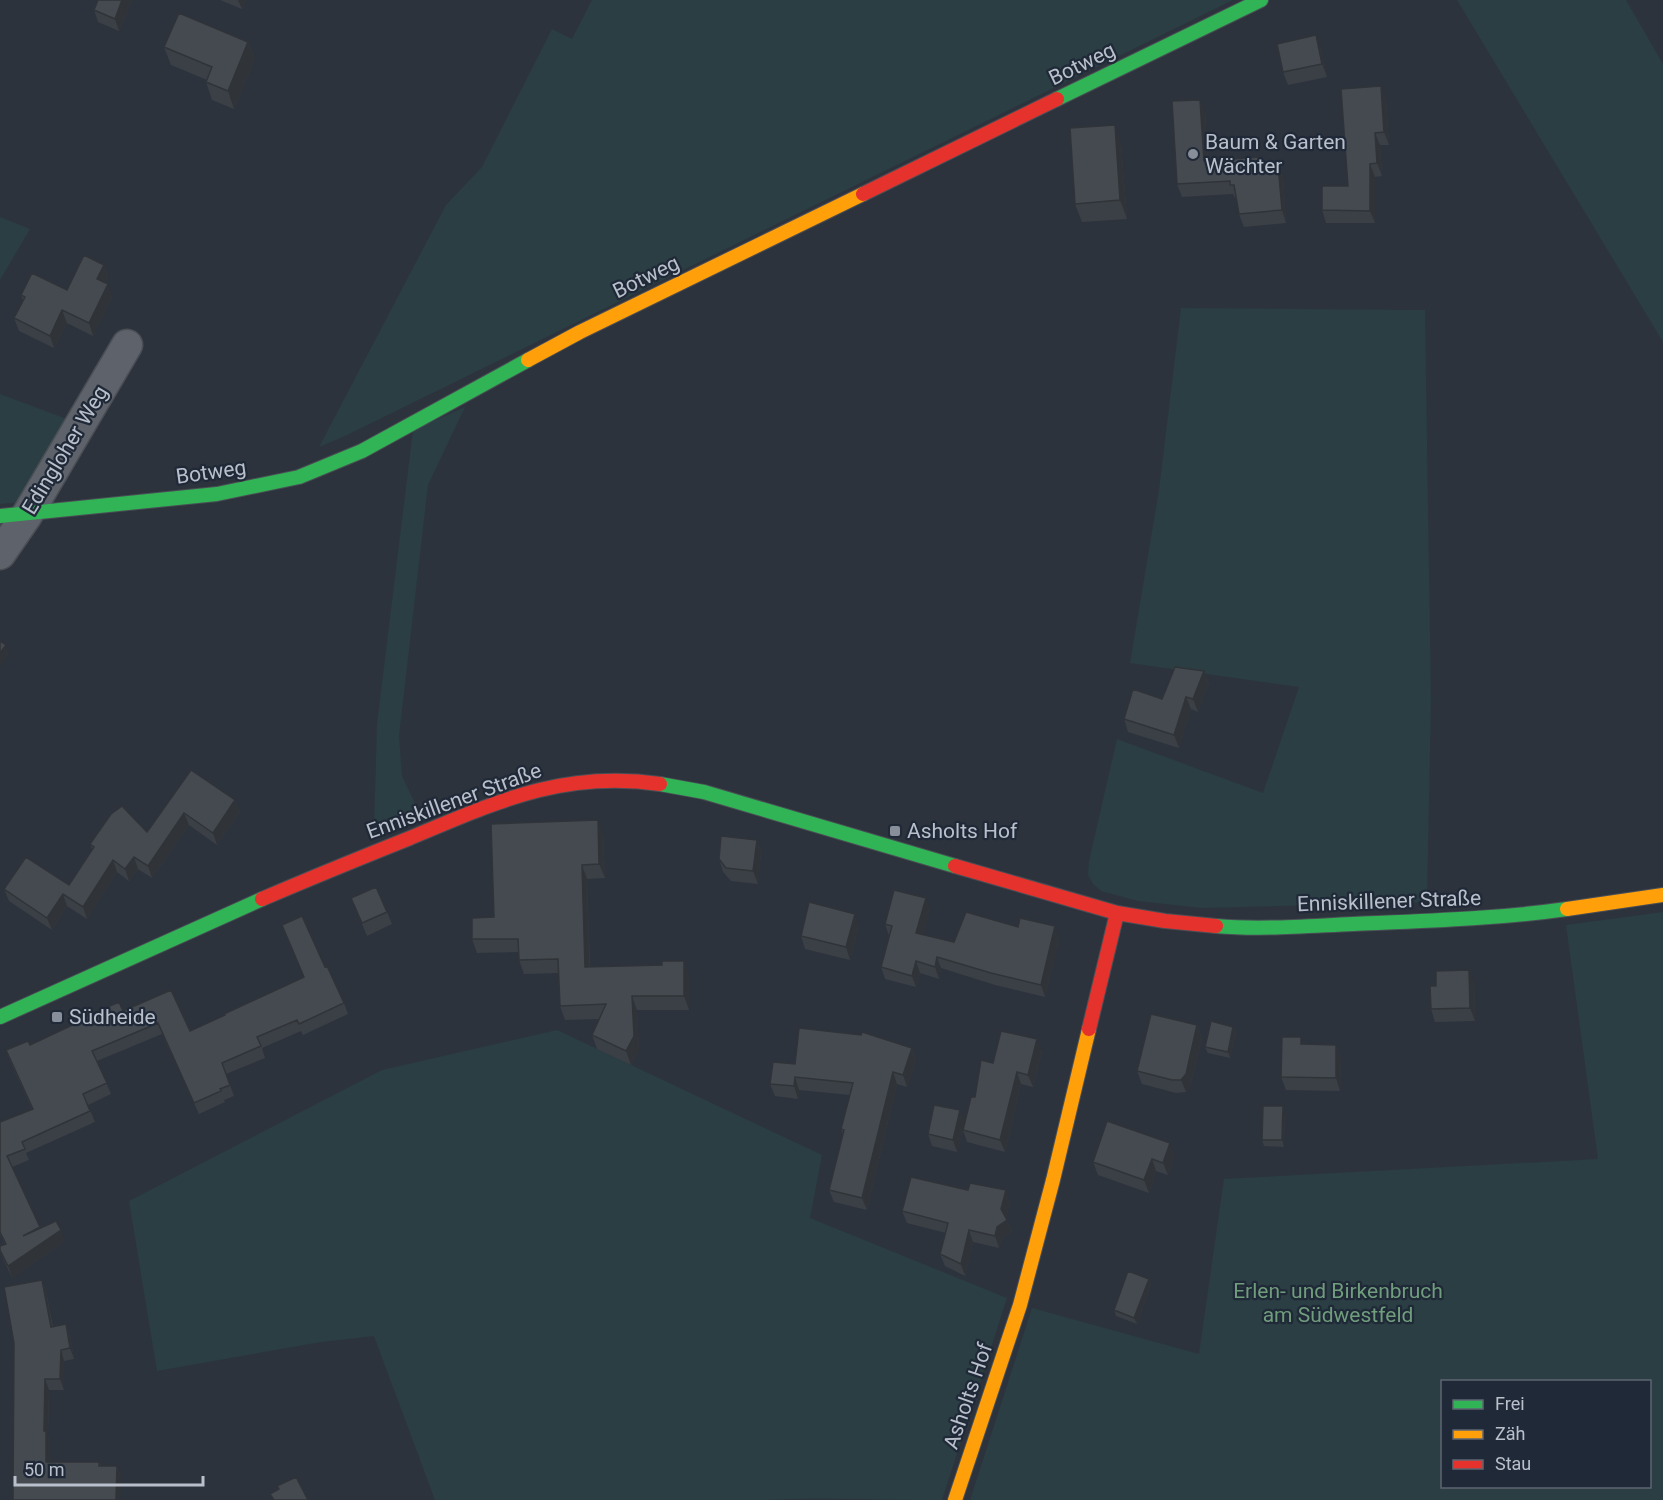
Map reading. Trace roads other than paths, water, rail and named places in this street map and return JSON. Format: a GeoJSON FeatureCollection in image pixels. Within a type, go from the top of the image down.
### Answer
{"type":"FeatureCollection","features":[{"type":"Feature","properties":{"kind":"street","name":"Botweg"},"geometry":{"type":"LineString","coordinates":[[14,515],[217,494],[280,482],[329,466],[362,452],[580,332],[1261,0]]}},
{"type":"Feature","properties":{"kind":"street","name":"Edingloher Weg"},"geometry":{"type":"LineString","coordinates":[[0,554],[14,515],[127,345]]}},
{"type":"Feature","properties":{"kind":"street","name":"Enniskillener Straße"},"geometry":{"type":"LineString","coordinates":[[0,1017],[187,932],[381,849],[521,794],[569,783],[631,780],[704,792],[1117,913],[1165,921],[1273,927],[1437,921],[1518,916],[1663,895]]}},
{"type":"Feature","properties":{"kind":"street","name":"Asholts Hof"},"geometry":{"type":"LineString","coordinates":[[955,1500],[1020,1305],[1053,1180],[1117,913]]}},
{"type":"Feature","properties":{"kind":"place","name":"Baum & Garten Wächter"},"geometry":{"type":"Point","coordinates":[1193,154]}},
{"type":"Feature","properties":{"kind":"place","name":"Asholts Hof"},"geometry":{"type":"Point","coordinates":[895,831]}},
{"type":"Feature","properties":{"kind":"place","name":"Südheide"},"geometry":{"type":"Point","coordinates":[57,1017]}},
{"type":"Feature","properties":{"kind":"park label","name":"Erlen- und Birkenbruch am Südwestfeld"},"geometry":{"type":"Point","coordinates":[1338,1303]}}]}
